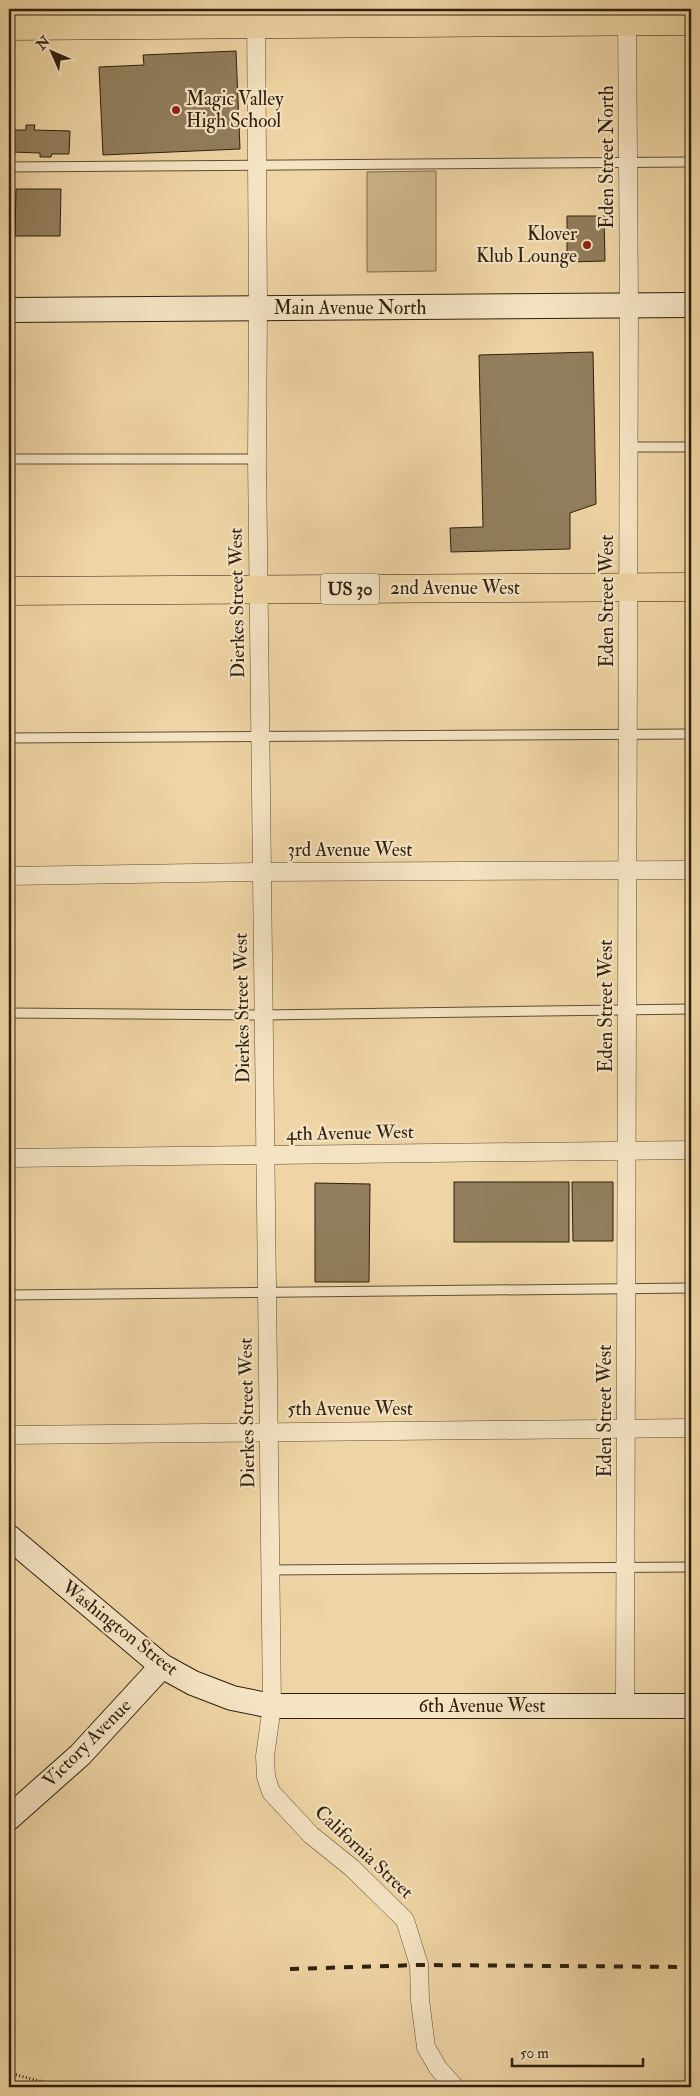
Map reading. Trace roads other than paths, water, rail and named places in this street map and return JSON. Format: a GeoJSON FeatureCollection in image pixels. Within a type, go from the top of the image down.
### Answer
{"type":"FeatureCollection","features":[{"type":"Feature","properties":{"kind":"main road"},"geometry":{"type":"LineString","coordinates":[[9,26],[257,16],[627,15],[691,21]]}},
{"type":"Feature","properties":{"kind":"main road","name":"2nd Avenue West"},"geometry":{"type":"LineString","coordinates":[[9,592],[691,587]]}},
{"type":"Feature","properties":{"kind":"street","name":"Eden Street North"},"geometry":{"type":"LineString","coordinates":[[627,15],[629,306]]}},
{"type":"Feature","properties":{"kind":"street","name":"Dierkes Street West"},"geometry":{"type":"LineString","coordinates":[[257,16],[258,590],[272,1706]]}},
{"type":"Feature","properties":{"kind":"street","name":"Main Avenue North"},"geometry":{"type":"LineString","coordinates":[[9,310],[691,305]]}},
{"type":"Feature","properties":{"kind":"street","name":"Eden Street West"},"geometry":{"type":"LineString","coordinates":[[625,1706],[629,306]]}},
{"type":"Feature","properties":{"kind":"street","name":"3rd Avenue West"},"geometry":{"type":"LineString","coordinates":[[9,876],[262,872],[691,870]]}},
{"type":"Feature","properties":{"kind":"street","name":"4th Avenue West"},"geometry":{"type":"LineString","coordinates":[[9,1158],[691,1150]]}},
{"type":"Feature","properties":{"kind":"street","name":"5th Avenue West"},"geometry":{"type":"LineString","coordinates":[[9,1435],[691,1428]]}},
{"type":"Feature","properties":{"kind":"street","name":"Washington Street"},"geometry":{"type":"LineString","coordinates":[[9,1537],[162,1666],[193,1683],[232,1698],[272,1706]]}},
{"type":"Feature","properties":{"kind":"street","name":"Victory Avenue"},"geometry":{"type":"LineString","coordinates":[[9,1818],[80,1755],[162,1666]]}},
{"type":"Feature","properties":{"kind":"street","name":"6th Avenue West"},"geometry":{"type":"LineString","coordinates":[[272,1706],[691,1706]]}},
{"type":"Feature","properties":{"kind":"street","name":"California Street"},"geometry":{"type":"LineString","coordinates":[[272,1706],[265,1756],[266,1777],[271,1792],[311,1835],[352,1868],[405,1920],[419,1965],[420,2000],[426,2047],[438,2068],[455,2087]]}},
{"type":"Feature","properties":{"kind":"lane"},"geometry":{"type":"LineString","coordinates":[[9,167],[691,162]]}},
{"type":"Feature","properties":{"kind":"lane"},"geometry":{"type":"LineString","coordinates":[[629,447],[691,447]]}},
{"type":"Feature","properties":{"kind":"lane"},"geometry":{"type":"LineString","coordinates":[[9,459],[257,459]]}},
{"type":"Feature","properties":{"kind":"lane"},"geometry":{"type":"LineString","coordinates":[[9,738],[691,734]]}},
{"type":"Feature","properties":{"kind":"lane"},"geometry":{"type":"LineString","coordinates":[[9,1013],[263,1015],[691,1009]]}},
{"type":"Feature","properties":{"kind":"lane"},"geometry":{"type":"LineString","coordinates":[[9,1295],[691,1288]]}},
{"type":"Feature","properties":{"kind":"lane"},"geometry":{"type":"LineString","coordinates":[[270,1570],[691,1567]]}},
{"type":"Feature","properties":{"kind":"railway"},"geometry":{"type":"LineString","coordinates":[[290,1969],[419,1965],[691,1967]]}},
{"type":"Feature","properties":{"kind":"place","name":"Magic Valley High School"},"geometry":{"type":"Point","coordinates":[176,110]}},
{"type":"Feature","properties":{"kind":"place","name":"Klover Klub Lounge"},"geometry":{"type":"Point","coordinates":[587,245]}}]}
